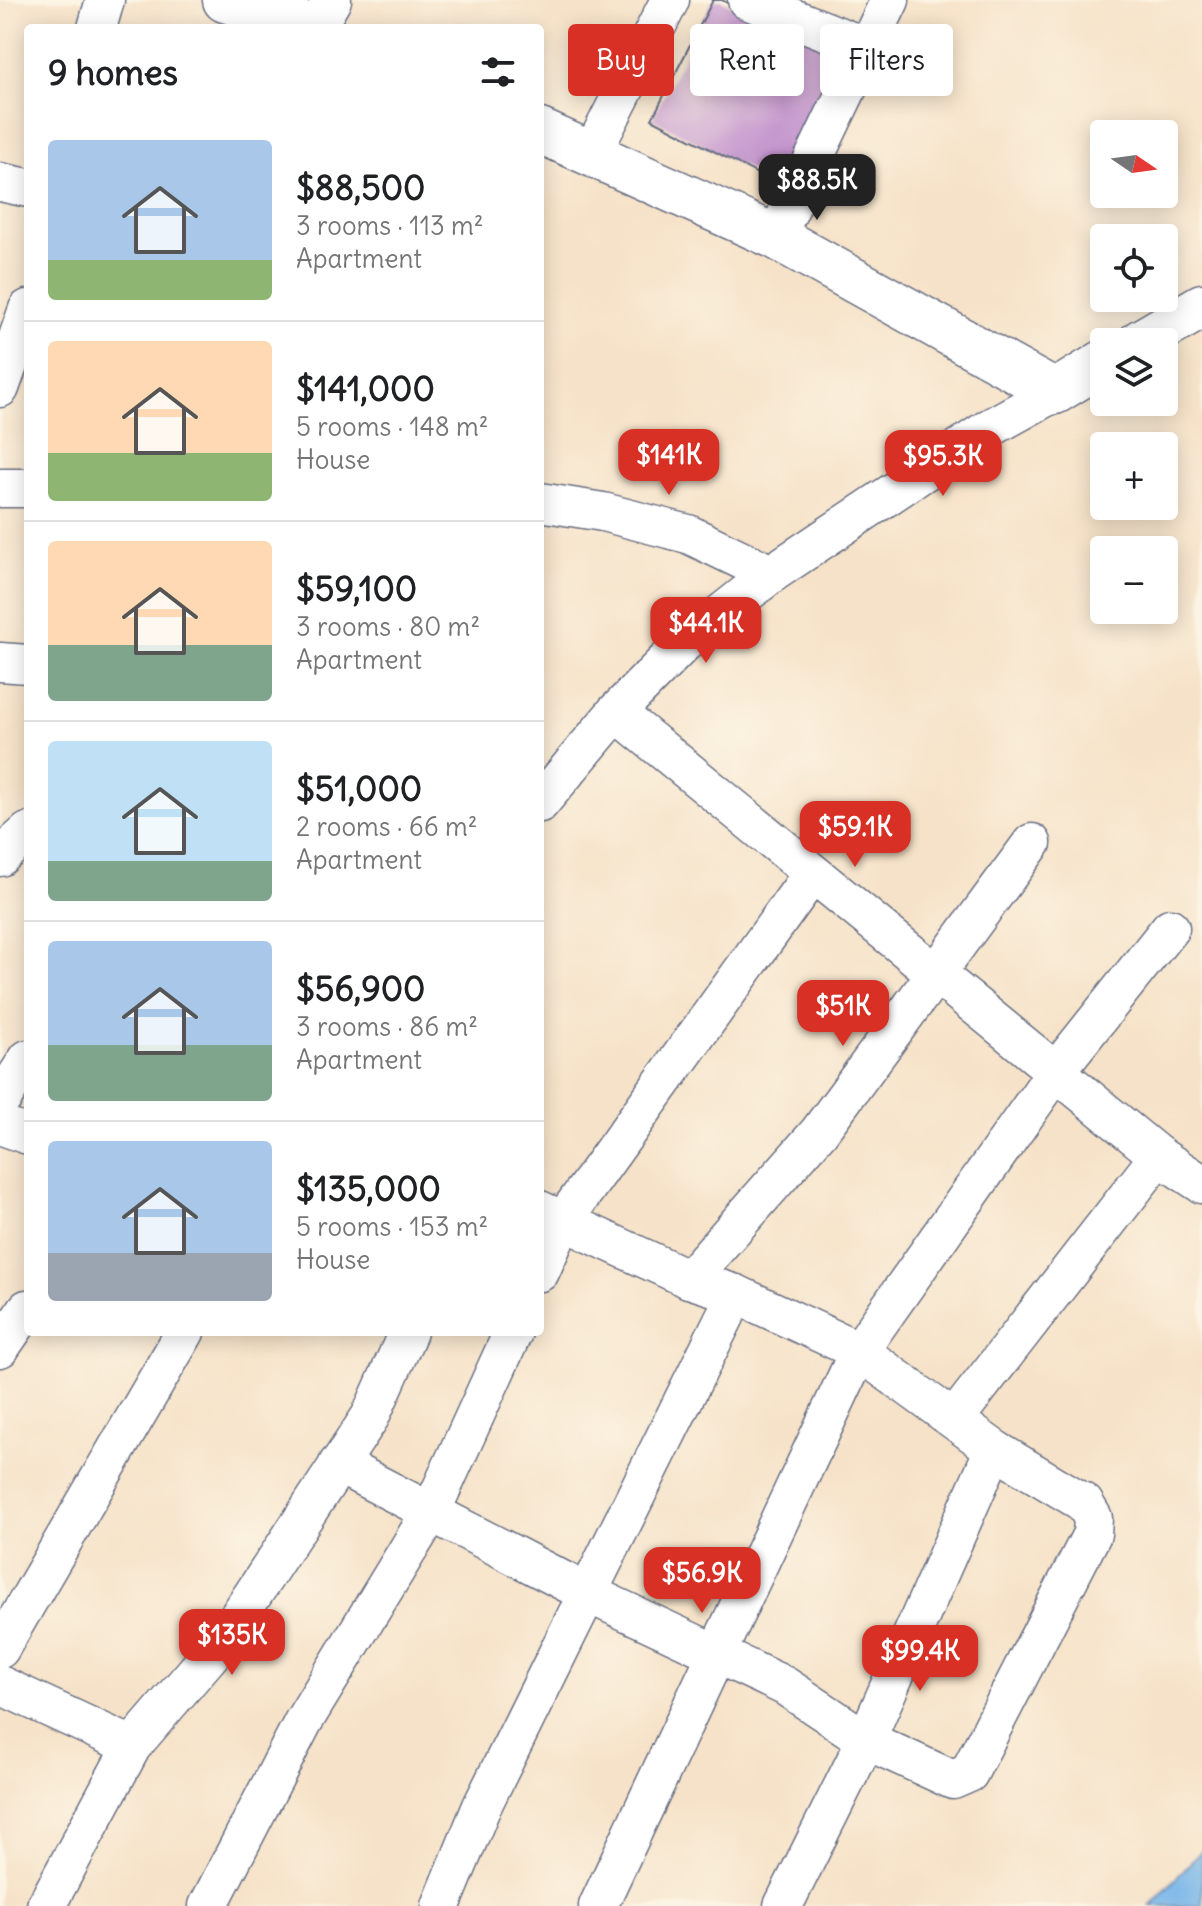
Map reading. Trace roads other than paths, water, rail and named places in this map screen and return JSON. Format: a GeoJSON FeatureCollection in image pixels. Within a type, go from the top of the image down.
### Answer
{"type":"FeatureCollection","features":[{"type":"Feature","properties":{"kind":"main road"},"geometry":{"type":"LineString","coordinates":[[231,1],[303,24]]}},
{"type":"Feature","properties":{"kind":"main road"},"geometry":{"type":"LineString","coordinates":[[544,133],[776,237],[1055,392],[1090,371]]}},
{"type":"Feature","properties":{"kind":"main road"},"geometry":{"type":"LineString","coordinates":[[1164,328],[1202,306]]}},
{"type":"Feature","properties":{"kind":"street"},"geometry":{"type":"LineString","coordinates":[[98,24],[105,0]]}},
{"type":"Feature","properties":{"kind":"street"},"geometry":{"type":"LineString","coordinates":[[318,24],[332,0]]}},
{"type":"Feature","properties":{"kind":"street"},"geometry":{"type":"LineString","coordinates":[[591,155],[670,0]]}},
{"type":"Feature","properties":{"kind":"street"},"geometry":{"type":"LineString","coordinates":[[747,0],[820,29]]}},
{"type":"Feature","properties":{"kind":"street"},"geometry":{"type":"LineString","coordinates":[[878,24],[890,0]]}},
{"type":"Feature","properties":{"kind":"street"},"geometry":{"type":"LineString","coordinates":[[776,237],[843,96]]}},
{"type":"Feature","properties":{"kind":"street"},"geometry":{"type":"LineString","coordinates":[[0,182],[24,187]]}},
{"type":"Feature","properties":{"kind":"street"},"geometry":{"type":"LineString","coordinates":[[0,309],[24,310]]}},
{"type":"Feature","properties":{"kind":"street"},"geometry":{"type":"LineString","coordinates":[[0,388],[24,321]]}},
{"type":"Feature","properties":{"kind":"street"},"geometry":{"type":"LineString","coordinates":[[544,798],[616,712],[684,643],[771,574],[988,429],[1055,392]]}},
{"type":"Feature","properties":{"kind":"street"},"geometry":{"type":"LineString","coordinates":[[0,488],[24,488]]}},
{"type":"Feature","properties":{"kind":"street"},"geometry":{"type":"LineString","coordinates":[[544,503],[603,512],[688,534],[771,574]]}},
{"type":"Feature","properties":{"kind":"street"},"geometry":{"type":"LineString","coordinates":[[0,662],[24,664]]}},
{"type":"Feature","properties":{"kind":"street"},"geometry":{"type":"LineString","coordinates":[[616,712],[1159,1156],[1202,1184]]}},
{"type":"Feature","properties":{"kind":"street"},"geometry":{"type":"LineString","coordinates":[[0,857],[24,836]]}},
{"type":"Feature","properties":{"kind":"street"},"geometry":{"type":"LineString","coordinates":[[689,1279],[819,1132],[938,975],[1032,843]]}},
{"type":"Feature","properties":{"kind":"street"},"geometry":{"type":"LineString","coordinates":[[544,1253],[552,1215],[812,874]]}},
{"type":"Feature","properties":{"kind":"street"},"geometry":{"type":"LineString","coordinates":[[598,1906],[859,1351],[1057,1070],[1170,928]]}},
{"type":"Feature","properties":{"kind":"street"},"geometry":{"type":"LineString","coordinates":[[0,1102],[24,1065]]}},
{"type":"Feature","properties":{"kind":"street"},"geometry":{"type":"LineString","coordinates":[[0,1125],[24,1134]]}},
{"type":"Feature","properties":{"kind":"street"},"geometry":{"type":"LineString","coordinates":[[955,1418],[1159,1156]]}},
{"type":"Feature","properties":{"kind":"street"},"geometry":{"type":"LineString","coordinates":[[338,1464],[587,1593],[717,1657],[785,1686],[866,1740],[953,1780],[969,1773],[1092,1534],[1093,1518],[1084,1503],[994,1449],[859,1351],[736,1294],[689,1279],[552,1215]]}},
{"type":"Feature","properties":{"kind":"street"},"geometry":{"type":"LineString","coordinates":[[441,1906],[482,1806],[736,1294]]}},
{"type":"Feature","properties":{"kind":"street"},"geometry":{"type":"LineString","coordinates":[[0,1348],[18,1310]]}},
{"type":"Feature","properties":{"kind":"street"},"geometry":{"type":"LineString","coordinates":[[0,1649],[183,1336]]}},
{"type":"Feature","properties":{"kind":"street"},"geometry":{"type":"LineString","coordinates":[[46,1906],[132,1746],[223,1640],[370,1417],[406,1336]]}},
{"type":"Feature","properties":{"kind":"street"},"geometry":{"type":"LineString","coordinates":[[208,1906],[303,1722],[431,1512],[511,1336]]}},
{"type":"Feature","properties":{"kind":"street"},"geometry":{"type":"LineString","coordinates":[[783,1906],[866,1740],[994,1449]]}},
{"type":"Feature","properties":{"kind":"street"},"geometry":{"type":"LineString","coordinates":[[0,1685],[132,1746]]}},
{"type":"Feature","properties":{"kind":"water"},"geometry":{"type":"Polygon","coordinates":[[[1202,1850],[1202,1906],[1150,1906],[1202,1850]]]}}]}
